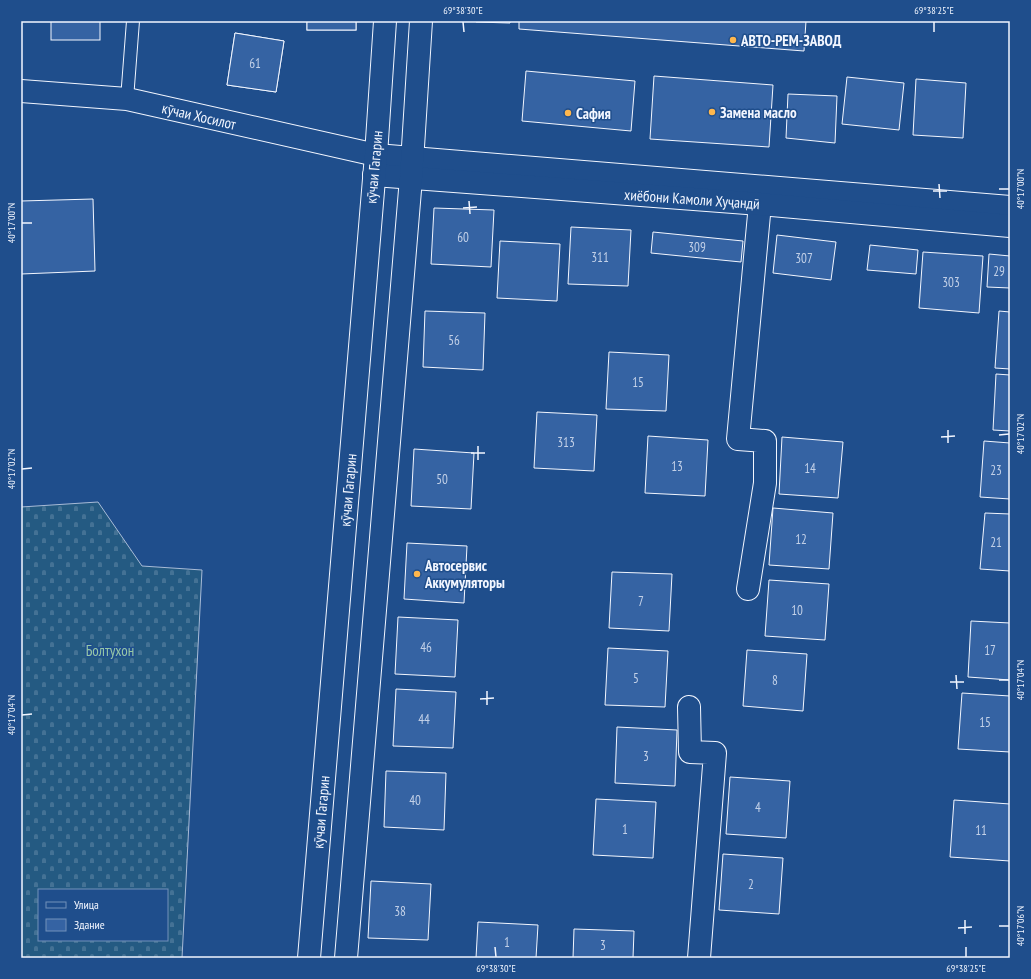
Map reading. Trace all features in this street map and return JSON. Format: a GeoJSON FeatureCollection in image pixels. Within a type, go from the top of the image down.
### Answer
{"type":"FeatureCollection","features":[{"type":"Feature","properties":{"kind":"main road","name":"кӯчаи Гагарин"},"geometry":{"type":"LineString","coordinates":[[309,958],[375,165],[385,21]]}},
{"type":"Feature","properties":{"kind":"main road"},"geometry":{"type":"LineString","coordinates":[[346,958],[412,168],[421,21]]}},
{"type":"Feature","properties":{"kind":"main road","name":"кӯчаи Хосилот"},"geometry":{"type":"LineString","coordinates":[[21,91],[127,99],[375,165]]}},
{"type":"Feature","properties":{"kind":"main road","name":"хиёбони Камоли Хуҷандӣ"},"geometry":{"type":"LineString","coordinates":[[375,165],[1010,207]]}},
{"type":"Feature","properties":{"kind":"main road","name":"хиёбони Камоли Хуҷандӣ"},"geometry":{"type":"LineString","coordinates":[[412,168],[760,204],[1010,226]]}},
{"type":"Feature","properties":{"kind":"main road"},"geometry":{"type":"LineString","coordinates":[[748,589],[765,483],[765,441],[738,440],[760,204]]}},
{"type":"Feature","properties":{"kind":"main road"},"geometry":{"type":"LineString","coordinates":[[689,707],[690,752],[715,752],[699,958]]}},
{"type":"Feature","properties":{"kind":"lane"},"geometry":{"type":"LineString","coordinates":[[127,99],[132,21]]}},
{"type":"Feature","properties":{"kind":"green space","name":"Болтухон"},"geometry":{"type":"Polygon","coordinates":[[[98,502],[142,566],[202,570],[182,958],[21,958],[21,507],[98,502]]]}},
{"type":"Feature","properties":{"kind":"building"},"geometry":{"type":"Polygon","coordinates":[[[51,21],[100,21],[100,40],[51,40],[51,21]]]}},
{"type":"Feature","properties":{"kind":"building"},"geometry":{"type":"Polygon","coordinates":[[[307,21],[356,21],[356,30],[307,30],[307,21]]]}},
{"type":"Feature","properties":{"kind":"building"},"geometry":{"type":"Polygon","coordinates":[[[307,21],[356,21],[356,30],[307,30],[307,21]]]}},
{"type":"Feature","properties":{"kind":"building"},"geometry":{"type":"Polygon","coordinates":[[[510,21],[510,23],[476,22],[510,21]]]}},
{"type":"Feature","properties":{"kind":"building","name":"АВТО-РЕМ-ЗАВОД"},"geometry":{"type":"Polygon","coordinates":[[[519,21],[806,21],[804,51],[519,29],[519,21]]]}},
{"type":"Feature","properties":{"kind":"building"},"geometry":{"type":"Polygon","coordinates":[[[235,33],[284,41],[276,92],[227,85],[235,33]]]}},
{"type":"Feature","properties":{"kind":"building"},"geometry":{"type":"Polygon","coordinates":[[[235,33],[284,41],[276,92],[227,85],[235,33]]]}},
{"type":"Feature","properties":{"kind":"building"},"geometry":{"type":"Polygon","coordinates":[[[526,71],[635,81],[631,131],[522,121],[526,71]]]}},
{"type":"Feature","properties":{"kind":"building","name":"Замена масло"},"geometry":{"type":"Polygon","coordinates":[[[654,76],[773,85],[769,147],[650,139],[654,76]]]}},
{"type":"Feature","properties":{"kind":"building"},"geometry":{"type":"Polygon","coordinates":[[[847,77],[904,83],[899,130],[842,124],[847,77]]]}},
{"type":"Feature","properties":{"kind":"building"},"geometry":{"type":"Polygon","coordinates":[[[916,79],[966,83],[963,138],[913,135],[916,79]]]}},
{"type":"Feature","properties":{"kind":"building","name":"Замена масло"},"geometry":{"type":"Polygon","coordinates":[[[788,94],[837,96],[835,143],[786,138],[788,94]]]}},
{"type":"Feature","properties":{"kind":"building"},"geometry":{"type":"Polygon","coordinates":[[[93,199],[95,271],[21,274],[21,201],[93,199]]]}},
{"type":"Feature","properties":{"kind":"building"},"geometry":{"type":"Polygon","coordinates":[[[434,208],[494,210],[491,267],[431,264],[434,208]]]}},
{"type":"Feature","properties":{"kind":"building"},"geometry":{"type":"Polygon","coordinates":[[[571,227],[631,230],[628,286],[568,284],[571,227]]]}},
{"type":"Feature","properties":{"kind":"building"},"geometry":{"type":"Polygon","coordinates":[[[653,232],[743,241],[741,262],[651,253],[653,232]]]}},
{"type":"Feature","properties":{"kind":"building"},"geometry":{"type":"Polygon","coordinates":[[[777,235],[836,242],[831,280],[773,273],[777,235]]]}},
{"type":"Feature","properties":{"kind":"building"},"geometry":{"type":"Polygon","coordinates":[[[500,241],[560,244],[557,301],[497,298],[500,241]]]}},
{"type":"Feature","properties":{"kind":"building"},"geometry":{"type":"Polygon","coordinates":[[[870,245],[918,250],[916,274],[867,270],[870,245]]]}},
{"type":"Feature","properties":{"kind":"building"},"geometry":{"type":"Polygon","coordinates":[[[923,252],[983,256],[979,313],[919,308],[923,252]]]}},
{"type":"Feature","properties":{"kind":"building"},"geometry":{"type":"Polygon","coordinates":[[[989,254],[1010,256],[1010,288],[987,287],[989,254]]]}},
{"type":"Feature","properties":{"kind":"building"},"geometry":{"type":"Polygon","coordinates":[[[425,311],[485,313],[483,370],[423,367],[425,311]]]}},
{"type":"Feature","properties":{"kind":"building"},"geometry":{"type":"Polygon","coordinates":[[[999,311],[1010,312],[1010,369],[995,368],[999,311]]]}},
{"type":"Feature","properties":{"kind":"building"},"geometry":{"type":"Polygon","coordinates":[[[609,352],[669,355],[666,411],[606,409],[609,352]]]}},
{"type":"Feature","properties":{"kind":"building"},"geometry":{"type":"Polygon","coordinates":[[[996,374],[1010,375],[1010,431],[993,430],[996,374]]]}},
{"type":"Feature","properties":{"kind":"building"},"geometry":{"type":"Polygon","coordinates":[[[537,412],[597,415],[594,471],[534,468],[537,412]]]}},
{"type":"Feature","properties":{"kind":"building"},"geometry":{"type":"Polygon","coordinates":[[[648,436],[708,440],[705,496],[645,493],[648,436]]]}},
{"type":"Feature","properties":{"kind":"building"},"geometry":{"type":"Polygon","coordinates":[[[782,437],[843,442],[838,498],[779,494],[782,437]]]}},
{"type":"Feature","properties":{"kind":"building"},"geometry":{"type":"Polygon","coordinates":[[[984,441],[1010,443],[1010,499],[980,497],[984,441]]]}},
{"type":"Feature","properties":{"kind":"building"},"geometry":{"type":"Polygon","coordinates":[[[414,449],[474,453],[471,509],[411,506],[414,449]]]}},
{"type":"Feature","properties":{"kind":"building"},"geometry":{"type":"Polygon","coordinates":[[[773,508],[833,513],[829,569],[769,565],[773,508]]]}},
{"type":"Feature","properties":{"kind":"building"},"geometry":{"type":"Polygon","coordinates":[[[985,513],[1010,514],[1010,571],[980,569],[985,513]]]}},
{"type":"Feature","properties":{"kind":"building"},"geometry":{"type":"Polygon","coordinates":[[[407,543],[467,546],[464,603],[404,599],[407,543]]]}},
{"type":"Feature","properties":{"kind":"building"},"geometry":{"type":"Polygon","coordinates":[[[612,572],[672,574],[669,631],[609,628],[612,572]]]}},
{"type":"Feature","properties":{"kind":"building"},"geometry":{"type":"Polygon","coordinates":[[[769,580],[829,584],[825,640],[765,636],[769,580]]]}},
{"type":"Feature","properties":{"kind":"building"},"geometry":{"type":"Polygon","coordinates":[[[398,617],[458,620],[455,677],[395,674],[398,617]]]}},
{"type":"Feature","properties":{"kind":"building"},"geometry":{"type":"Polygon","coordinates":[[[971,621],[1010,623],[1010,680],[968,677],[971,621]]]}},
{"type":"Feature","properties":{"kind":"building"},"geometry":{"type":"Polygon","coordinates":[[[608,648],[668,651],[665,707],[605,705],[608,648]]]}},
{"type":"Feature","properties":{"kind":"building"},"geometry":{"type":"Polygon","coordinates":[[[747,650],[807,654],[803,711],[743,706],[747,650]]]}},
{"type":"Feature","properties":{"kind":"building"},"geometry":{"type":"Polygon","coordinates":[[[396,689],[456,692],[453,748],[393,746],[396,689]]]}},
{"type":"Feature","properties":{"kind":"building"},"geometry":{"type":"Polygon","coordinates":[[[962,693],[1010,696],[1010,752],[958,749],[962,693]]]}},
{"type":"Feature","properties":{"kind":"building"},"geometry":{"type":"Polygon","coordinates":[[[617,727],[677,730],[675,786],[615,783],[617,727]]]}},
{"type":"Feature","properties":{"kind":"building"},"geometry":{"type":"Polygon","coordinates":[[[386,771],[446,773],[444,830],[384,827],[386,771]]]}},
{"type":"Feature","properties":{"kind":"building"},"geometry":{"type":"Polygon","coordinates":[[[730,777],[790,781],[786,838],[726,834],[730,777]]]}},
{"type":"Feature","properties":{"kind":"building"},"geometry":{"type":"Polygon","coordinates":[[[596,799],[656,802],[653,858],[593,855],[596,799]]]}},
{"type":"Feature","properties":{"kind":"building"},"geometry":{"type":"Polygon","coordinates":[[[954,800],[1010,804],[1010,861],[950,857],[954,800]]]}},
{"type":"Feature","properties":{"kind":"building"},"geometry":{"type":"Polygon","coordinates":[[[723,854],[783,858],[779,914],[719,910],[723,854]]]}},
{"type":"Feature","properties":{"kind":"building"},"geometry":{"type":"Polygon","coordinates":[[[371,881],[431,884],[428,940],[368,938],[371,881]]]}},
{"type":"Feature","properties":{"kind":"building"},"geometry":{"type":"Polygon","coordinates":[[[478,922],[538,925],[536,958],[476,958],[478,922]]]}},
{"type":"Feature","properties":{"kind":"building"},"geometry":{"type":"Polygon","coordinates":[[[574,929],[634,931],[633,958],[573,958],[574,929]]]}},
{"type":"Feature","properties":{"kind":"place","name":"АВТО-РЕМ-ЗАВОД"},"geometry":{"type":"Point","coordinates":[733,40]}},
{"type":"Feature","properties":{"kind":"place","name":"Замена масло"},"geometry":{"type":"Point","coordinates":[712,112]}},
{"type":"Feature","properties":{"kind":"place","name":"Сафия"},"geometry":{"type":"Point","coordinates":[568,113]}},
{"type":"Feature","properties":{"kind":"place","name":"Автосервис Аккумуляторы"},"geometry":{"type":"Point","coordinates":[417,574]}}]}
